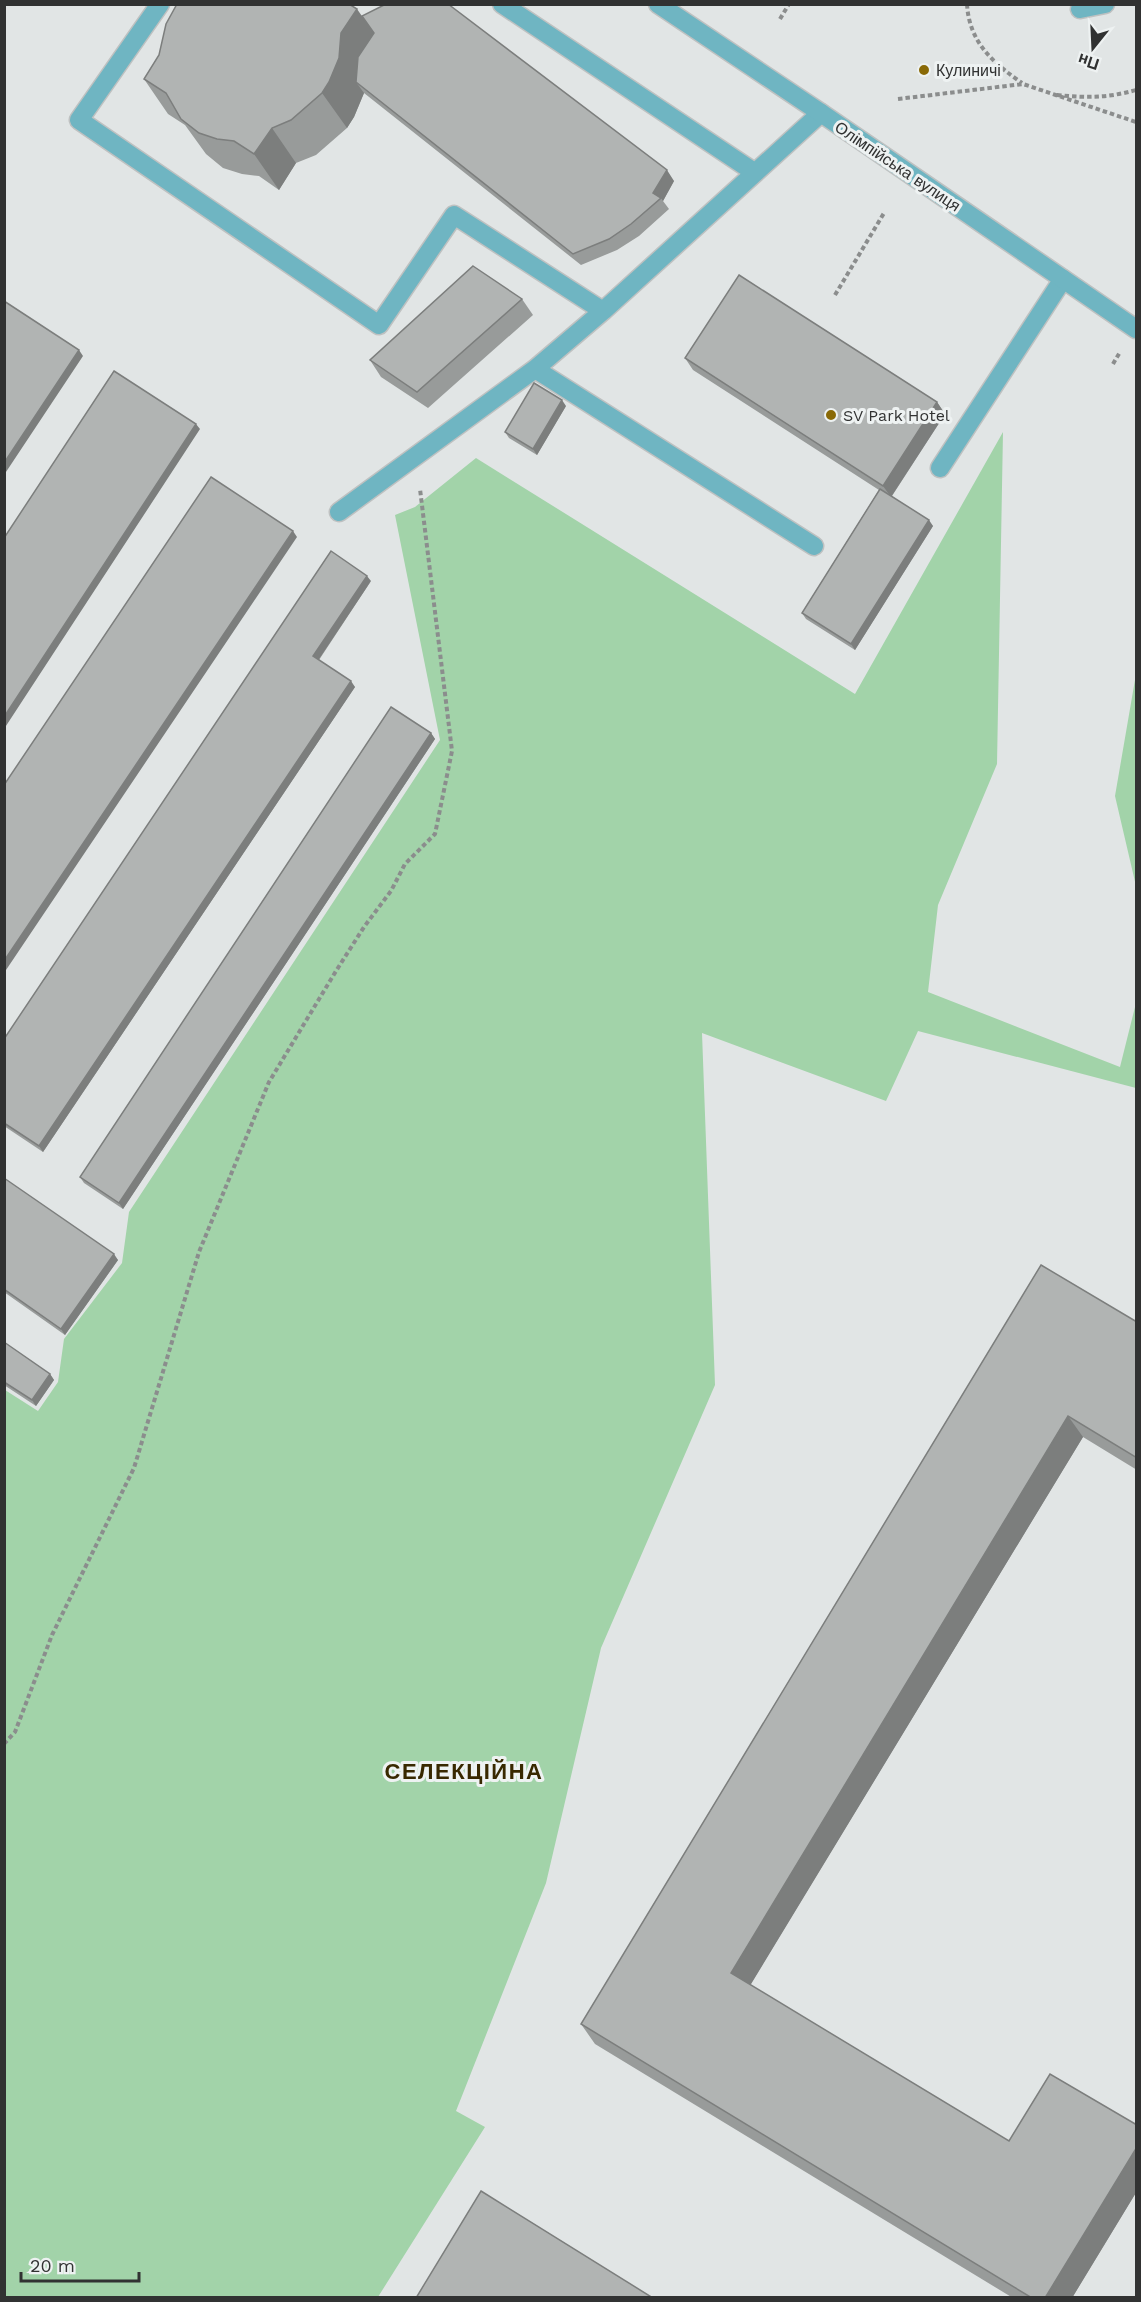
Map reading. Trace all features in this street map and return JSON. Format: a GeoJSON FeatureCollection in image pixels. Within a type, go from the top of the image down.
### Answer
{"type":"FeatureCollection","features":[{"type":"Feature","properties":{"kind":"street"},"geometry":{"type":"LineString","coordinates":[[160,4],[79,120],[379,325],[454,215],[603,311]]}},
{"type":"Feature","properties":{"kind":"street"},"geometry":{"type":"LineString","coordinates":[[502,4],[754,172]]}},
{"type":"Feature","properties":{"kind":"street","name":"Олімпійська вулиця"},"geometry":{"type":"LineString","coordinates":[[658,4],[1137,329]]}},
{"type":"Feature","properties":{"kind":"street"},"geometry":{"type":"LineString","coordinates":[[1080,9],[1105,4]]}},
{"type":"Feature","properties":{"kind":"street"},"geometry":{"type":"LineString","coordinates":[[339,512],[535,369],[603,311],[821,113]]}},
{"type":"Feature","properties":{"kind":"street"},"geometry":{"type":"LineString","coordinates":[[940,468],[1063,279]]}},
{"type":"Feature","properties":{"kind":"street"},"geometry":{"type":"LineString","coordinates":[[535,369],[814,546]]}},
{"type":"Feature","properties":{"kind":"path"},"geometry":{"type":"LineString","coordinates":[[780,19],[789,4]]}},
{"type":"Feature","properties":{"kind":"path"},"geometry":{"type":"LineString","coordinates":[[967,4],[968,16],[979,44],[996,64],[1023,84],[1137,122]]}},
{"type":"Feature","properties":{"kind":"path"},"geometry":{"type":"LineString","coordinates":[[898,99],[1023,84]]}},
{"type":"Feature","properties":{"kind":"path"},"geometry":{"type":"LineString","coordinates":[[1049,94],[1083,98],[1112,97],[1137,90]]}},
{"type":"Feature","properties":{"kind":"path"},"geometry":{"type":"LineString","coordinates":[[836,295],[884,213]]}},
{"type":"Feature","properties":{"kind":"path"},"geometry":{"type":"LineString","coordinates":[[4,1744],[15,1732],[52,1635],[134,1468],[198,1252],[269,1082],[364,927],[391,891],[405,864],[435,834],[452,751],[416,456]]}},
{"type":"Feature","properties":{"kind":"green space"},"geometry":{"type":"Polygon","coordinates":[[[1003,432],[997,764],[938,905],[928,992],[1120,1067],[1136,1003],[1136,1088],[918,1031],[886,1101],[702,1033],[715,1385],[601,1648],[546,1883],[456,2111],[485,2127],[378,2297],[5,2297],[5,1390],[38,1411],[58,1382],[64,1339],[122,1263],[129,1212],[440,740],[395,515],[415,507],[476,458],[855,694],[1003,432]]]}},
{"type":"Feature","properties":{"kind":"green space"},"geometry":{"type":"Polygon","coordinates":[[[1136,674],[1136,886],[1115,796],[1136,674]]]}},
{"type":"Feature","properties":{"kind":"building"},"geometry":{"type":"Polygon","coordinates":[[[177,4],[349,4],[357,9],[341,33],[339,58],[322,93],[291,120],[272,128],[254,154],[234,141],[217,139],[199,133],[181,119],[166,93],[144,79],[159,55],[166,24],[177,4]]]}},
{"type":"Feature","properties":{"kind":"building"},"geometry":{"type":"Polygon","coordinates":[[[386,4],[448,4],[667,170],[653,193],[661,198],[631,224],[609,239],[573,254],[356,82],[358,57],[374,33],[362,16],[386,4]]]}},
{"type":"Feature","properties":{"kind":"building"},"geometry":{"type":"Polygon","coordinates":[[[473,266],[522,299],[417,392],[370,360],[473,266]]]}},
{"type":"Feature","properties":{"kind":"building"},"geometry":{"type":"Polygon","coordinates":[[[739,275],[937,402],[883,486],[685,358],[739,275]]]}},
{"type":"Feature","properties":{"kind":"building"},"geometry":{"type":"Polygon","coordinates":[[[4,301],[79,350],[4,463],[4,301]]]}},
{"type":"Feature","properties":{"kind":"building"},"geometry":{"type":"Polygon","coordinates":[[[114,371],[196,424],[4,717],[4,538],[114,371]]]}},
{"type":"Feature","properties":{"kind":"building"},"geometry":{"type":"Polygon","coordinates":[[[534,383],[562,400],[533,449],[505,432],[534,383]]]}},
{"type":"Feature","properties":{"kind":"building"},"geometry":{"type":"Polygon","coordinates":[[[211,477],[293,531],[4,961],[4,785],[211,477]]]}},
{"type":"Feature","properties":{"kind":"building"},"geometry":{"type":"Polygon","coordinates":[[[880,489],[929,520],[851,644],[802,613],[880,489]]]}},
{"type":"Feature","properties":{"kind":"building"},"geometry":{"type":"Polygon","coordinates":[[[331,551],[367,576],[313,656],[351,681],[39,1146],[4,1123],[4,1039],[331,551]]]}},
{"type":"Feature","properties":{"kind":"building"},"geometry":{"type":"Polygon","coordinates":[[[391,707],[431,733],[119,1203],[80,1177],[391,707]]]}},
{"type":"Feature","properties":{"kind":"building"},"geometry":{"type":"Polygon","coordinates":[[[4,1178],[114,1254],[61,1329],[4,1289],[4,1178]]]}},
{"type":"Feature","properties":{"kind":"building"},"geometry":{"type":"Polygon","coordinates":[[[1041,1265],[1137,1322],[1137,1458],[1068,1416],[731,1973],[1009,2141],[1050,2074],[1137,2125],[1137,2147],[1045,2298],[1032,2298],[581,2024],[1041,1265]]]}},
{"type":"Feature","properties":{"kind":"building"},"geometry":{"type":"Polygon","coordinates":[[[4,1342],[50,1374],[32,1400],[4,1382],[4,1342]]]}},
{"type":"Feature","properties":{"kind":"building"},"geometry":{"type":"Polygon","coordinates":[[[481,2191],[653,2298],[416,2298],[481,2191]]]}},
{"type":"Feature","properties":{"kind":"place","name":"Кулиничі"},"geometry":{"type":"Point","coordinates":[924,70]}},
{"type":"Feature","properties":{"kind":"place","name":"SV Park Hotel"},"geometry":{"type":"Point","coordinates":[831,415]}},
{"type":"Feature","properties":{"kind":"district","name":"СЕЛЕКЦІЙНА"},"geometry":{"type":"Point","coordinates":[464,1771]}}]}
